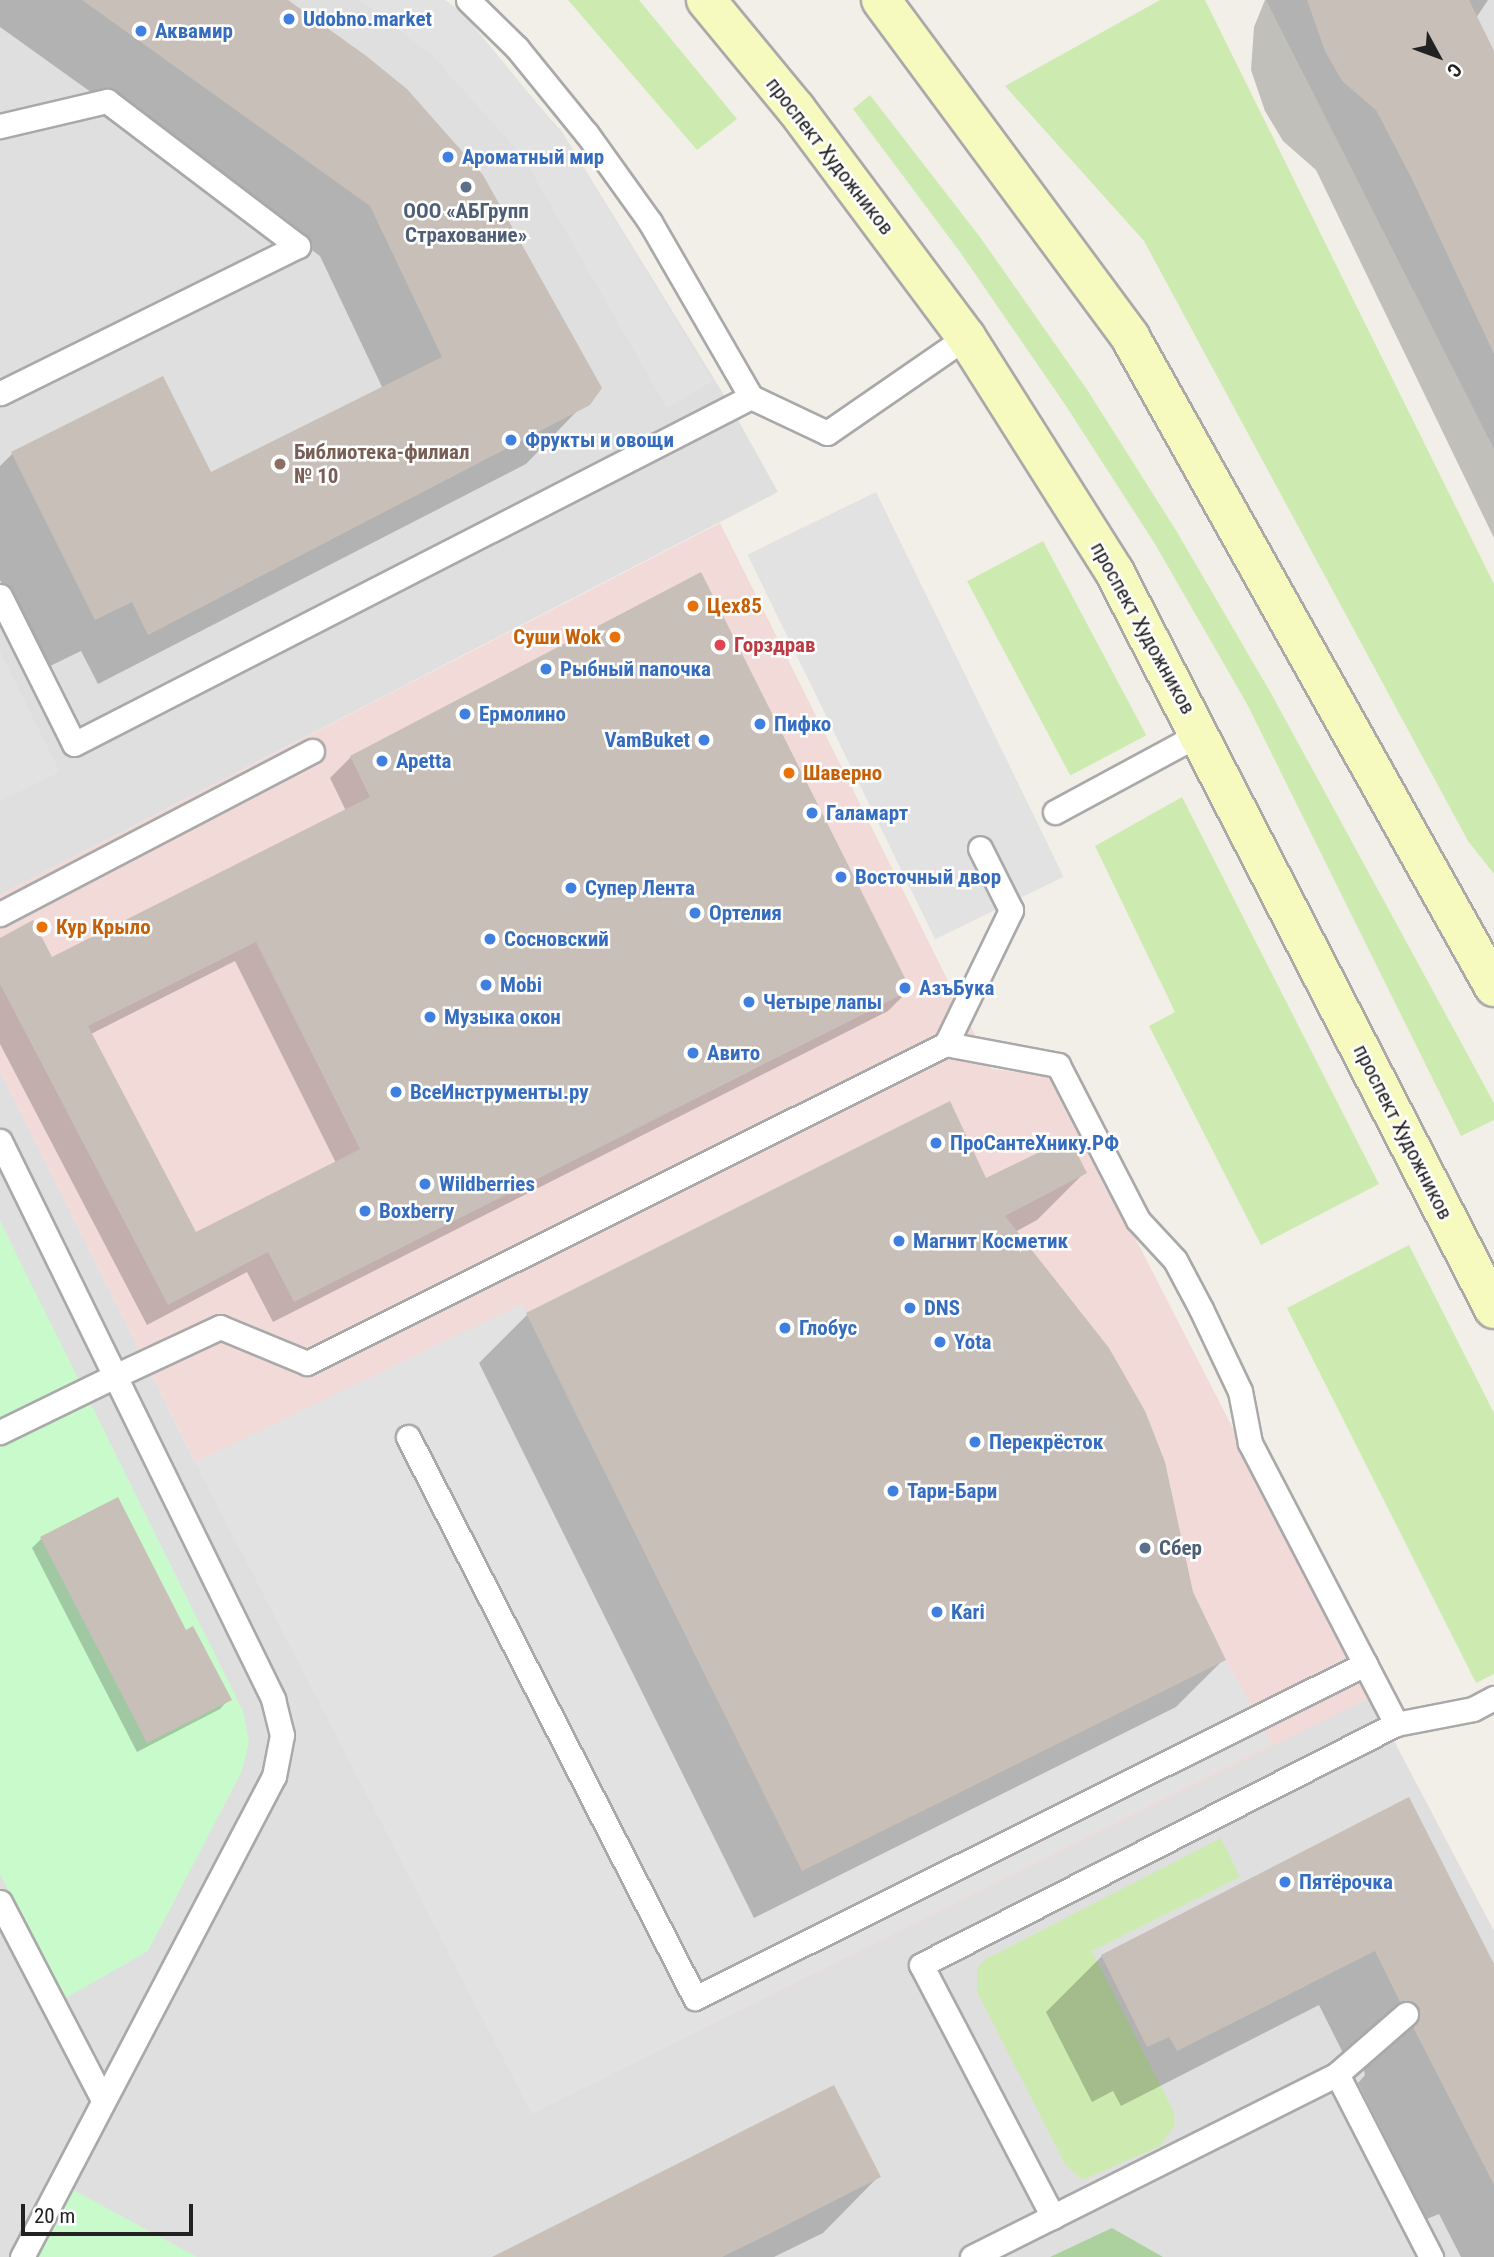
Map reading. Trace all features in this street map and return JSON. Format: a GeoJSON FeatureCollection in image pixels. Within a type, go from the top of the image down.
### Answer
{"type":"FeatureCollection","features":[{"type":"Feature","properties":{"kind":"street","name":"проспект Художников"},"geometry":{"type":"LineString","coordinates":[[706,0],[796,109],[966,337],[1114,571],[1201,733],[1494,1310]]}},
{"type":"Feature","properties":{"kind":"street"},"geometry":{"type":"LineString","coordinates":[[881,0],[1130,337],[1494,988]]}},
{"type":"Feature","properties":{"kind":"lane"},"geometry":{"type":"LineString","coordinates":[[468,0],[517,47],[587,134],[650,222],[751,397],[827,433],[966,337]]}},
{"type":"Feature","properties":{"kind":"lane"},"geometry":{"type":"LineString","coordinates":[[0,126],[107,101],[298,246],[0,393]]}},
{"type":"Feature","properties":{"kind":"lane"},"geometry":{"type":"LineString","coordinates":[[0,596],[74,744],[751,397]]}},
{"type":"Feature","properties":{"kind":"lane"},"geometry":{"type":"LineString","coordinates":[[1055,812],[1201,733]]}},
{"type":"Feature","properties":{"kind":"lane"},"geometry":{"type":"LineString","coordinates":[[0,914],[312,751]]}},
{"type":"Feature","properties":{"kind":"lane"},"geometry":{"type":"LineString","coordinates":[[946,1044],[1010,909],[980,848]]}},
{"type":"Feature","properties":{"kind":"lane"},"geometry":{"type":"LineString","coordinates":[[0,1432],[220,1327],[307,1363],[946,1044],[1058,1065],[1138,1220],[1175,1260],[1201,1309],[1240,1391],[1250,1443],[1395,1724]]}},
{"type":"Feature","properties":{"kind":"lane"},"geometry":{"type":"LineString","coordinates":[[0,1141],[274,1699],[282,1735],[274,1776],[22,2257]]}},
{"type":"Feature","properties":{"kind":"lane"},"geometry":{"type":"LineString","coordinates":[[408,1437],[695,1998],[1365,1664]]}},
{"type":"Feature","properties":{"kind":"lane"},"geometry":{"type":"LineString","coordinates":[[1053,2217],[921,1965],[1395,1724],[1473,1709],[1494,1698]]}},
{"type":"Feature","properties":{"kind":"lane"},"geometry":{"type":"LineString","coordinates":[[0,1902],[103,2100]]}},
{"type":"Feature","properties":{"kind":"lane"},"geometry":{"type":"LineString","coordinates":[[972,2257],[1337,2074],[1406,2014]]}},
{"type":"Feature","properties":{"kind":"lane"},"geometry":{"type":"LineString","coordinates":[[1337,2074],[1431,2257]]}},
{"type":"Feature","properties":{"kind":"shaded area"},"geometry":{"type":"Polygon","coordinates":[[[0,0],[445,0],[562,132],[724,395],[778,492],[0,895],[0,0]]]}},
{"type":"Feature","properties":{"kind":"shaded area"},"geometry":{"type":"Polygon","coordinates":[[[360,0],[445,0],[462,12],[564,136],[713,381],[667,408],[523,157],[434,57],[360,0]]]}},
{"type":"Feature","properties":{"kind":"shaded area"},"geometry":{"type":"Polygon","coordinates":[[[1266,0],[1494,0],[1494,449],[1266,0]]]}},
{"type":"Feature","properties":{"kind":"shaded area"},"geometry":{"type":"Polygon","coordinates":[[[876,492],[1064,877],[935,939],[747,555],[876,492]]]}},
{"type":"Feature","properties":{"kind":"shaded area"},"geometry":{"type":"Polygon","coordinates":[[[720,523],[992,1069],[1052,1076],[1371,1697],[532,2114],[195,1462],[0,1071],[0,895],[720,523]]]}},
{"type":"Feature","properties":{"kind":"shaded area"},"geometry":{"type":"Polygon","coordinates":[[[0,651],[60,772],[0,801],[0,651]]]}},
{"type":"Feature","properties":{"kind":"shaded area"},"geometry":{"type":"Polygon","coordinates":[[[0,1071],[195,1462],[1272,1744],[1371,1697],[1494,1931],[1494,2257],[0,2257],[0,1071]]]}},
{"type":"Feature","properties":{"kind":"shaded area"},"geometry":{"type":"Polygon","coordinates":[[[522,1304],[802,1871],[1226,1660],[1272,1744],[532,2114],[195,1462],[522,1304]]]}},
{"type":"Feature","properties":{"kind":"green space"},"geometry":{"type":"Polygon","coordinates":[[[568,0],[639,0],[737,119],[697,150],[568,0]]]}},
{"type":"Feature","properties":{"kind":"green space"},"geometry":{"type":"Polygon","coordinates":[[[1160,0],[1205,0],[1494,584],[1494,874],[1468,841],[1144,241],[1005,86],[1160,0]]]}},
{"type":"Feature","properties":{"kind":"green space"},"geometry":{"type":"Polygon","coordinates":[[[870,95],[980,237],[1088,391],[1177,532],[1272,695],[1494,1103],[1494,1120],[1461,1136],[1247,704],[1155,544],[1066,406],[960,252],[853,109],[870,95]]]}},
{"type":"Feature","properties":{"kind":"green space"},"geometry":{"type":"Polygon","coordinates":[[[1043,541],[1146,735],[1070,776],[967,581],[1043,541]]]}},
{"type":"Feature","properties":{"kind":"green space"},"geometry":{"type":"Polygon","coordinates":[[[1182,797],[1379,1184],[1261,1245],[1149,1026],[1175,1012],[1095,846],[1182,797]]]}},
{"type":"Feature","properties":{"kind":"green space"},"geometry":{"type":"Polygon","coordinates":[[[0,1221],[243,1711],[249,1742],[242,1771],[148,1951],[64,1999],[0,1874],[0,1221]]]}},
{"type":"Feature","properties":{"kind":"green space"},"geometry":{"type":"Polygon","coordinates":[[[1409,1245],[1494,1413],[1494,1674],[1476,1683],[1287,1308],[1409,1245]]]}},
{"type":"Feature","properties":{"kind":"green space"},"geometry":{"type":"Polygon","coordinates":[[[1221,1838],[1240,1877],[1092,1951],[1174,2112],[1175,2125],[1160,2146],[1082,2180],[1065,2164],[977,1992],[977,1968],[986,1959],[1221,1838]]]}},
{"type":"Feature","properties":{"kind":"green space"},"geometry":{"type":"Polygon","coordinates":[[[66,2186],[197,2257],[30,2257],[66,2186]]]}},
{"type":"Feature","properties":{"kind":"green space"},"geometry":{"type":"Polygon","coordinates":[[[1112,2228],[1163,2257],[1050,2257],[1112,2228]]]}},
{"type":"Feature","properties":{"kind":"building"},"geometry":{"type":"Polygon","coordinates":[[[82,0],[288,0],[365,55],[407,89],[483,175],[602,388],[590,405],[148,635],[132,602],[95,620],[11,452],[163,376],[211,472],[442,357],[370,206],[82,0]]]}},
{"type":"Feature","properties":{"kind":"building"},"geometry":{"type":"Polygon","coordinates":[[[1307,0],[1469,0],[1494,51],[1494,354],[1412,179],[1376,110],[1342,81],[1325,51],[1307,0]]]}},
{"type":"Feature","properties":{"kind":"building","name":"Сосновский"},"geometry":{"type":"Polygon","coordinates":[[[701,572],[911,990],[294,1302],[268,1252],[168,1305],[0,984],[0,938],[33,920],[52,957],[370,797],[350,756],[701,572]],[[256,942],[88,1026],[196,1232],[360,1149],[256,942]]]}},
{"type":"Feature","properties":{"kind":"building","name":"Тари-Бари"},"geometry":{"type":"Polygon","coordinates":[[[950,1101],[986,1178],[1069,1138],[1087,1173],[1005,1216],[1109,1348],[1145,1411],[1165,1462],[1193,1592],[1226,1660],[802,1871],[526,1313],[950,1101]]]}},
{"type":"Feature","properties":{"kind":"building"},"geometry":{"type":"Polygon","coordinates":[[[118,1497],[186,1630],[193,1626],[232,1700],[147,1743],[40,1537],[118,1497]]]}},
{"type":"Feature","properties":{"kind":"building"},"geometry":{"type":"Polygon","coordinates":[[[1409,1797],[1494,1964],[1494,2185],[1413,2027],[1419,2018],[1417,2005],[1400,2002],[1375,1951],[1177,2051],[1169,2037],[1147,2047],[1101,1955],[1409,1797]]]}},
{"type":"Feature","properties":{"kind":"building"},"geometry":{"type":"Polygon","coordinates":[[[834,2085],[881,2177],[773,2232],[722,2257],[492,2257],[834,2085]]]}},
{"type":"Feature","properties":{"kind":"place","name":"Udobno.market"},"geometry":{"type":"Point","coordinates":[289,19]}},
{"type":"Feature","properties":{"kind":"place","name":"Аквамир"},"geometry":{"type":"Point","coordinates":[141,31]}},
{"type":"Feature","properties":{"kind":"place","name":"Ароматный мир"},"geometry":{"type":"Point","coordinates":[448,157]}},
{"type":"Feature","properties":{"kind":"place","name":"ООО «АБГрупп Страхование»"},"geometry":{"type":"Point","coordinates":[466,187]}},
{"type":"Feature","properties":{"kind":"place","name":"Фрукты и овощи"},"geometry":{"type":"Point","coordinates":[511,440]}},
{"type":"Feature","properties":{"kind":"place","name":"Библиотека-филиал № 10"},"geometry":{"type":"Point","coordinates":[280,464]}},
{"type":"Feature","properties":{"kind":"place","name":"Цех85"},"geometry":{"type":"Point","coordinates":[693,606]}},
{"type":"Feature","properties":{"kind":"place","name":"Суши Wok"},"geometry":{"type":"Point","coordinates":[615,637]}},
{"type":"Feature","properties":{"kind":"place","name":"Горздрав"},"geometry":{"type":"Point","coordinates":[720,645]}},
{"type":"Feature","properties":{"kind":"place","name":"Рыбный папочка"},"geometry":{"type":"Point","coordinates":[546,669]}},
{"type":"Feature","properties":{"kind":"place","name":"Ермолино"},"geometry":{"type":"Point","coordinates":[465,714]}},
{"type":"Feature","properties":{"kind":"place","name":"Пифко"},"geometry":{"type":"Point","coordinates":[760,724]}},
{"type":"Feature","properties":{"kind":"place","name":"VamBuket"},"geometry":{"type":"Point","coordinates":[704,740]}},
{"type":"Feature","properties":{"kind":"place","name":"Apetta"},"geometry":{"type":"Point","coordinates":[382,761]}},
{"type":"Feature","properties":{"kind":"place","name":"Шаверно"},"geometry":{"type":"Point","coordinates":[789,773]}},
{"type":"Feature","properties":{"kind":"place","name":"Галамарт"},"geometry":{"type":"Point","coordinates":[812,813]}},
{"type":"Feature","properties":{"kind":"place","name":"Восточный двор"},"geometry":{"type":"Point","coordinates":[841,877]}},
{"type":"Feature","properties":{"kind":"place","name":"Супер Лента"},"geometry":{"type":"Point","coordinates":[571,888]}},
{"type":"Feature","properties":{"kind":"place","name":"Ортелия"},"geometry":{"type":"Point","coordinates":[695,913]}},
{"type":"Feature","properties":{"kind":"place","name":"Кур Крыло"},"geometry":{"type":"Point","coordinates":[42,927]}},
{"type":"Feature","properties":{"kind":"place","name":"Сосновский"},"geometry":{"type":"Point","coordinates":[490,939]}},
{"type":"Feature","properties":{"kind":"place","name":"Mobi"},"geometry":{"type":"Point","coordinates":[486,985]}},
{"type":"Feature","properties":{"kind":"place","name":"АзъБука"},"geometry":{"type":"Point","coordinates":[905,988]}},
{"type":"Feature","properties":{"kind":"place","name":"Четыре лапы"},"geometry":{"type":"Point","coordinates":[749,1002]}},
{"type":"Feature","properties":{"kind":"place","name":"Музыка окон"},"geometry":{"type":"Point","coordinates":[430,1017]}},
{"type":"Feature","properties":{"kind":"place","name":"Авито"},"geometry":{"type":"Point","coordinates":[693,1053]}},
{"type":"Feature","properties":{"kind":"place","name":"ВсеИнструменты.ру"},"geometry":{"type":"Point","coordinates":[396,1092]}},
{"type":"Feature","properties":{"kind":"place","name":"ПроСантеХнику.РФ"},"geometry":{"type":"Point","coordinates":[936,1143]}},
{"type":"Feature","properties":{"kind":"place","name":"Wildberries"},"geometry":{"type":"Point","coordinates":[425,1184]}},
{"type":"Feature","properties":{"kind":"place","name":"Boxberry"},"geometry":{"type":"Point","coordinates":[365,1211]}},
{"type":"Feature","properties":{"kind":"place","name":"Магнит Косметик"},"geometry":{"type":"Point","coordinates":[899,1241]}},
{"type":"Feature","properties":{"kind":"place","name":"DNS"},"geometry":{"type":"Point","coordinates":[910,1308]}},
{"type":"Feature","properties":{"kind":"place","name":"Глобус"},"geometry":{"type":"Point","coordinates":[785,1328]}},
{"type":"Feature","properties":{"kind":"place","name":"Yota"},"geometry":{"type":"Point","coordinates":[940,1342]}},
{"type":"Feature","properties":{"kind":"place","name":"Перекрёсток"},"geometry":{"type":"Point","coordinates":[975,1442]}},
{"type":"Feature","properties":{"kind":"place","name":"Тари-Бари"},"geometry":{"type":"Point","coordinates":[893,1491]}},
{"type":"Feature","properties":{"kind":"place","name":"Сбер"},"geometry":{"type":"Point","coordinates":[1145,1548]}},
{"type":"Feature","properties":{"kind":"place","name":"Kari"},"geometry":{"type":"Point","coordinates":[937,1612]}},
{"type":"Feature","properties":{"kind":"place","name":"Пятёрочка"},"geometry":{"type":"Point","coordinates":[1285,1882]}}]}
